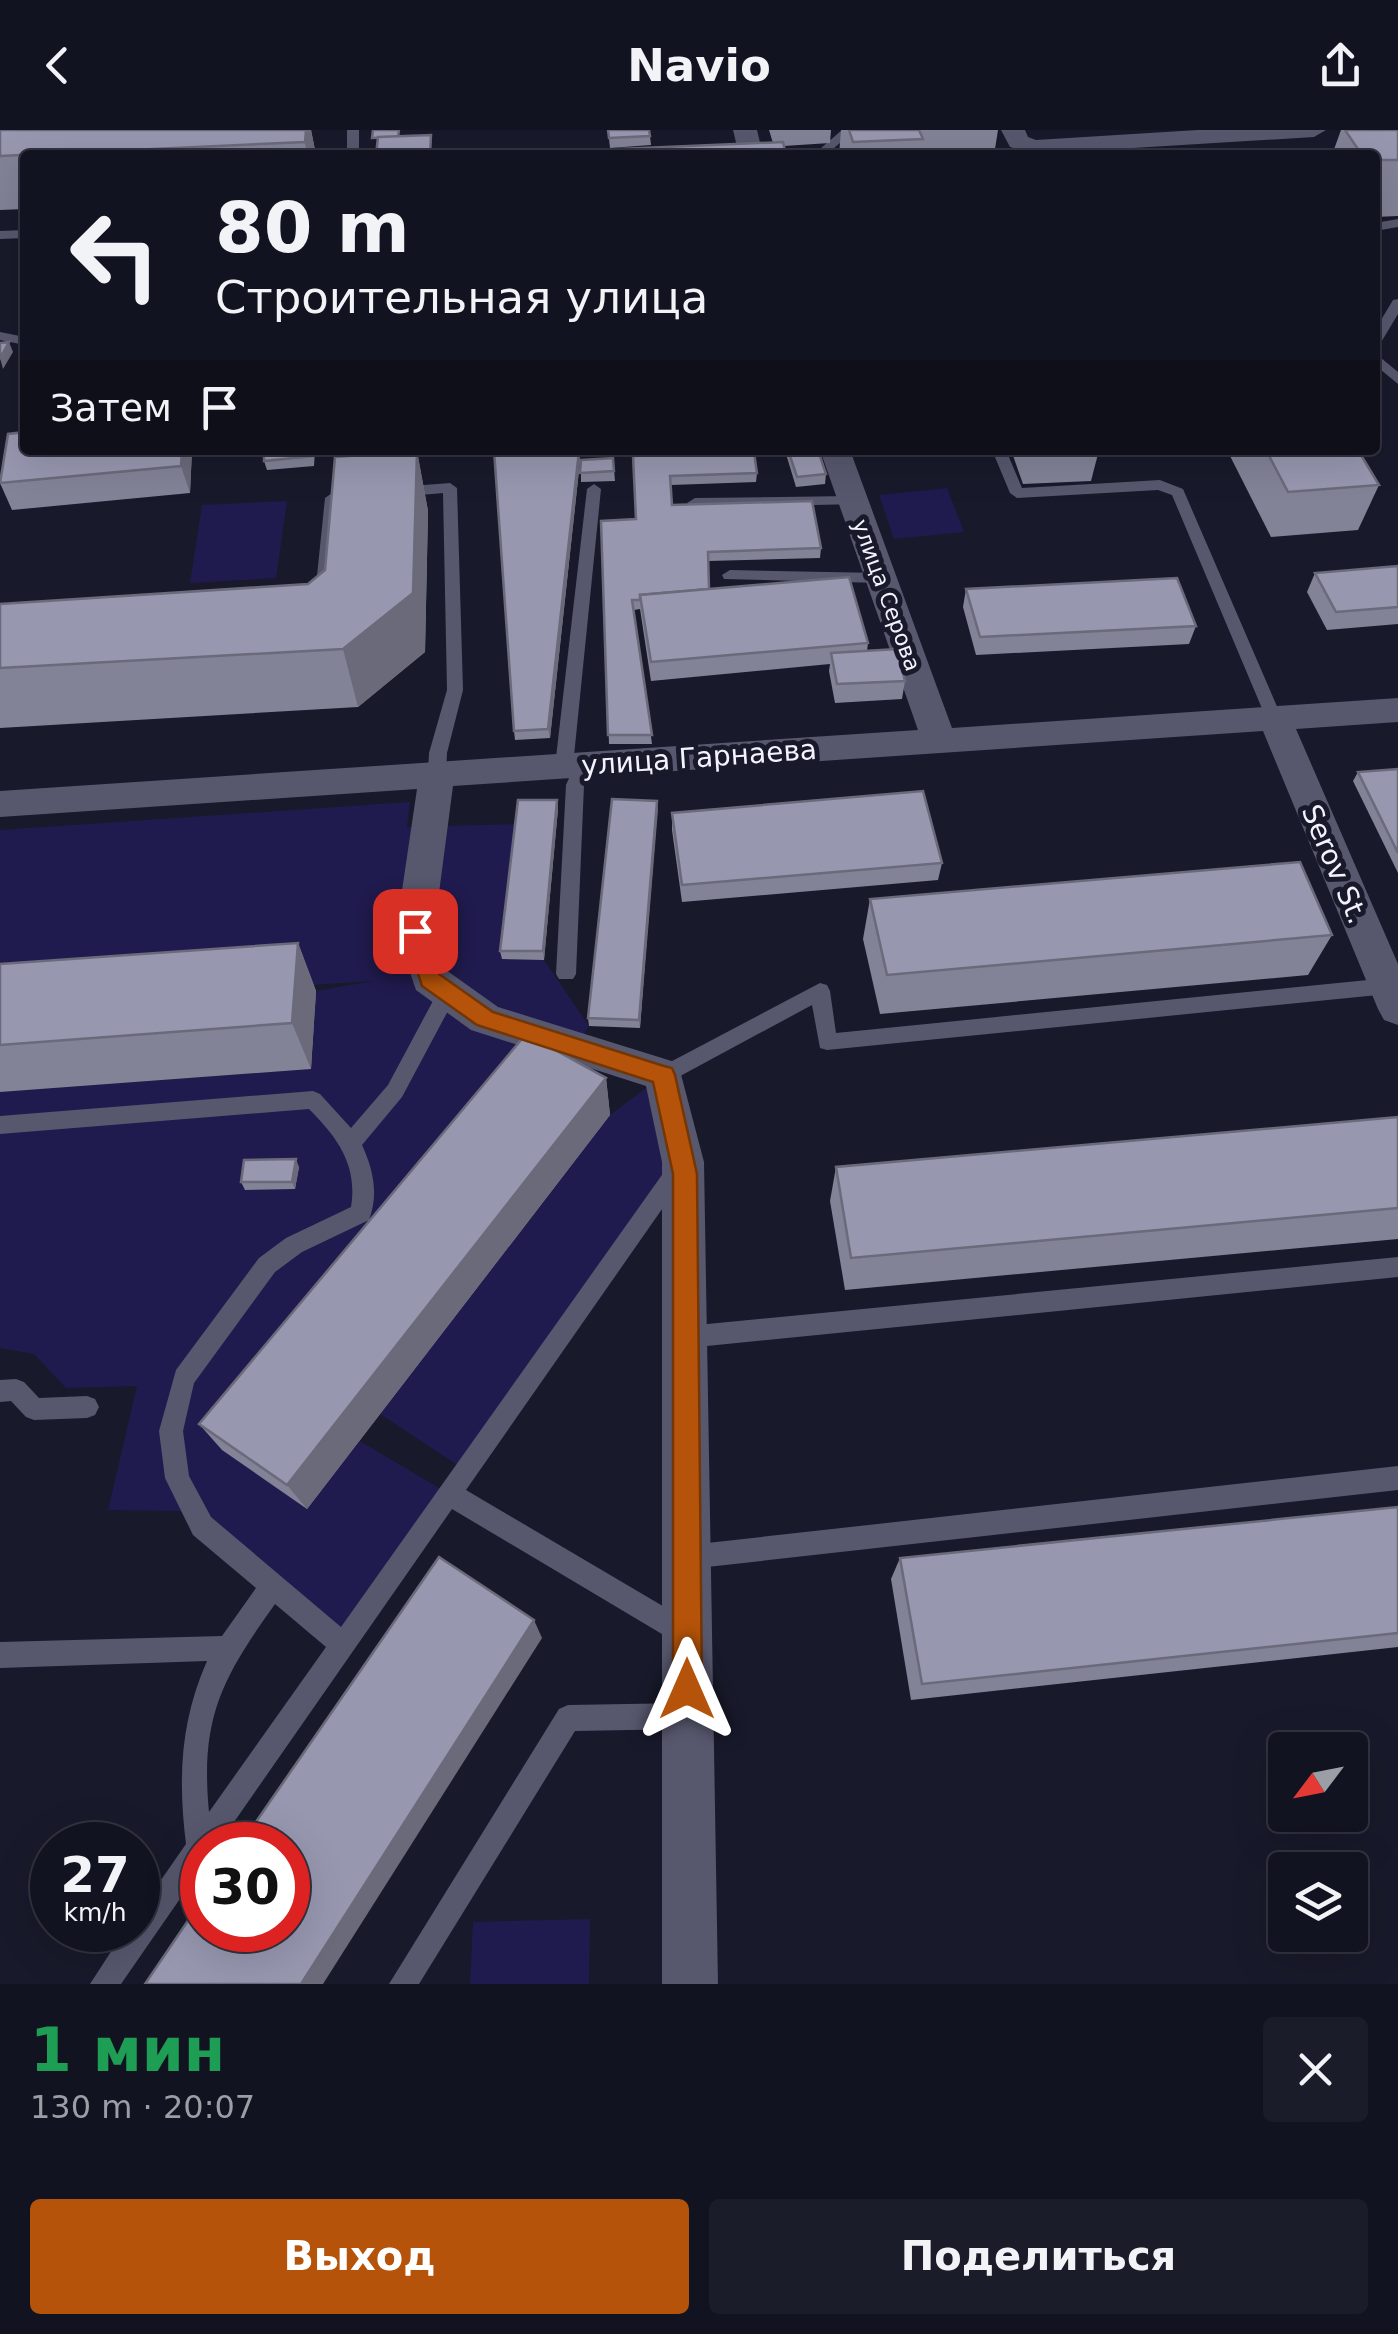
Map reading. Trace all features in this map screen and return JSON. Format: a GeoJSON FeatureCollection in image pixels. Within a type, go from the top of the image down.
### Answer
{"type":"FeatureCollection","features":[{"type":"Feature","properties":{"kind":"street"},"geometry":{"type":"LineString","coordinates":[[1020,142],[1036,147],[1314,130]]}},
{"type":"Feature","properties":{"kind":"street","name":"улица Серова"},"geometry":{"type":"LineString","coordinates":[[837,455],[940,740]]}},
{"type":"Feature","properties":{"kind":"street","name":"улица Гарнаева"},"geometry":{"type":"LineString","coordinates":[[0,804],[1398,710]]}},
{"type":"Feature","properties":{"kind":"street","name":"Serov St."},"geometry":{"type":"LineString","coordinates":[[1274,718],[1393,998]]}},
{"type":"Feature","properties":{"kind":"street"},"geometry":{"type":"LineString","coordinates":[[438,774],[415,931],[430,979],[485,1019],[664,1075],[683,1162],[690,1984]]}},
{"type":"Feature","properties":{"kind":"lane"},"geometry":{"type":"LineString","coordinates":[[825,150],[849,130]]}},
{"type":"Feature","properties":{"kind":"lane"},"geometry":{"type":"LineString","coordinates":[[1380,333],[1398,303]]}},
{"type":"Feature","properties":{"kind":"lane"},"geometry":{"type":"LineString","coordinates":[[1380,362],[1398,380]]}},
{"type":"Feature","properties":{"kind":"lane"},"geometry":{"type":"LineString","coordinates":[[1001,455],[1017,493],[1160,485],[1178,492],[1274,718]]}},
{"type":"Feature","properties":{"kind":"lane"},"geometry":{"type":"LineString","coordinates":[[321,617],[332,498],[450,488],[455,690],[438,753],[438,774]]}},
{"type":"Feature","properties":{"kind":"lane"},"geometry":{"type":"LineString","coordinates":[[566,974],[574,765],[594,489]]}},
{"type":"Feature","properties":{"kind":"lane"},"geometry":{"type":"LineString","coordinates":[[695,503],[853,501]]}},
{"type":"Feature","properties":{"kind":"lane"},"geometry":{"type":"LineString","coordinates":[[730,576],[881,578]]}},
{"type":"Feature","properties":{"kind":"lane"},"geometry":{"type":"LineString","coordinates":[[664,1075],[820,991],[827,1042],[1393,998]]}},
{"type":"Feature","properties":{"kind":"lane"},"geometry":{"type":"LineString","coordinates":[[352,1143],[395,1091],[448,992]]}},
{"type":"Feature","properties":{"kind":"lane"},"geometry":{"type":"LineString","coordinates":[[0,1125],[314,1100],[343,1128],[360,1158],[366,1190],[360,1213],[294,1245],[267,1265],[184,1378],[171,1432],[178,1478],[202,1526],[342,1646]]}},
{"type":"Feature","properties":{"kind":"lane"},"geometry":{"type":"LineString","coordinates":[[218,1822],[683,1162]]}},
{"type":"Feature","properties":{"kind":"lane"},"geometry":{"type":"LineString","coordinates":[[687,1337],[1398,1267]]}},
{"type":"Feature","properties":{"kind":"lane"},"geometry":{"type":"LineString","coordinates":[[0,1391],[16,1390],[34,1409],[87,1408]]}},
{"type":"Feature","properties":{"kind":"lane"},"geometry":{"type":"LineString","coordinates":[[689,1557],[1398,1478]]}},
{"type":"Feature","properties":{"kind":"lane"},"geometry":{"type":"LineString","coordinates":[[449,1494],[688,1635]]}},
{"type":"Feature","properties":{"kind":"lane"},"geometry":{"type":"LineString","coordinates":[[198,1822],[192,1758],[206,1684],[272,1587]]}},
{"type":"Feature","properties":{"kind":"lane"},"geometry":{"type":"LineString","coordinates":[[0,1655],[228,1648]]}},
{"type":"Feature","properties":{"kind":"lane"},"geometry":{"type":"LineString","coordinates":[[403,1984],[568,1718],[687,1716]]}},
{"type":"Feature","properties":{"kind":"lane"},"geometry":{"type":"LineString","coordinates":[[104,1984],[180,1876]]}},
{"type":"Feature","properties":{"kind":"shaded area"},"geometry":{"type":"Polygon","coordinates":[[[947,488],[964,532],[894,539],[879,495],[947,488]]]}},
{"type":"Feature","properties":{"kind":"shaded area"},"geometry":{"type":"Polygon","coordinates":[[[287,501],[276,578],[190,583],[202,505],[287,501]]]}},
{"type":"Feature","properties":{"kind":"shaded area"},"geometry":{"type":"Polygon","coordinates":[[[410,802],[407,827],[518,824],[502,959],[544,960],[589,1026],[584,1050],[306,1509],[360,1441],[449,1494],[343,1645],[180,1511],[108,1510],[137,1386],[66,1388],[34,1354],[0,1348],[0,1092],[311,1069],[316,991],[373,981],[0,1005],[0,830],[410,802]]]}},
{"type":"Feature","properties":{"kind":"shaded area"},"geometry":{"type":"Polygon","coordinates":[[[663,1075],[686,1212],[649,1210],[465,1470],[380,1414],[610,1115],[663,1075]]]}},
{"type":"Feature","properties":{"kind":"shaded area"},"geometry":{"type":"Polygon","coordinates":[[[590,1919],[589,1984],[470,1984],[473,1922],[590,1919]]]}},
{"type":"Feature","properties":{"kind":"building"},"geometry":{"type":"Polygon","coordinates":[[[0,130],[306,130],[305,142],[131,150],[20,150],[20,155],[0,156],[0,130]]]}},
{"type":"Feature","properties":{"kind":"building"},"geometry":{"type":"Polygon","coordinates":[[[373,130],[399,130],[398,137],[372,138],[373,130]]]}},
{"type":"Feature","properties":{"kind":"building"},"geometry":{"type":"Polygon","coordinates":[[[608,130],[649,130],[650,136],[609,138],[608,130]]]}},
{"type":"Feature","properties":{"kind":"building"},"geometry":{"type":"Polygon","coordinates":[[[849,130],[919,130],[923,139],[853,142],[849,130]]]}},
{"type":"Feature","properties":{"kind":"building"},"geometry":{"type":"Polygon","coordinates":[[[1345,130],[1398,130],[1398,160],[1380,160],[1380,150],[1359,150],[1345,130]]]}},
{"type":"Feature","properties":{"kind":"building"},"geometry":{"type":"Polygon","coordinates":[[[431,135],[430,150],[377,150],[378,137],[431,135]]]}},
{"type":"Feature","properties":{"kind":"building"},"geometry":{"type":"Polygon","coordinates":[[[783,142],[785,150],[596,150],[783,142]]]}},
{"type":"Feature","properties":{"kind":"building"},"geometry":{"type":"Polygon","coordinates":[[[9,342],[0,358],[0,343],[9,342]]]}},
{"type":"Feature","properties":{"kind":"building"},"geometry":{"type":"Polygon","coordinates":[[[20,433],[20,455],[182,455],[181,466],[0,483],[8,434],[20,433]]]}},
{"type":"Feature","properties":{"kind":"building"},"geometry":{"type":"Polygon","coordinates":[[[264,455],[312,455],[312,456],[264,461],[264,455]]]}},
{"type":"Feature","properties":{"kind":"building"},"geometry":{"type":"Polygon","coordinates":[[[417,455],[413,593],[343,649],[0,668],[0,604],[308,584],[325,570],[335,457],[417,455]]]}},
{"type":"Feature","properties":{"kind":"building"},"geometry":{"type":"Polygon","coordinates":[[[494,455],[579,455],[548,729],[514,731],[494,455]]]}},
{"type":"Feature","properties":{"kind":"building"},"geometry":{"type":"Polygon","coordinates":[[[754,455],[757,473],[670,476],[672,505],[812,501],[821,548],[708,552],[709,589],[640,595],[640,600],[632,600],[652,735],[608,735],[601,521],[636,519],[633,456],[754,455]]]}},
{"type":"Feature","properties":{"kind":"building"},"geometry":{"type":"Polygon","coordinates":[[[790,455],[820,455],[826,474],[797,477],[790,455]]]}},
{"type":"Feature","properties":{"kind":"building"},"geometry":{"type":"Polygon","coordinates":[[[1269,455],[1361,455],[1379,485],[1288,492],[1269,455]]]}},
{"type":"Feature","properties":{"kind":"building"},"geometry":{"type":"Polygon","coordinates":[[[613,458],[614,471],[580,473],[581,460],[613,458]]]}},
{"type":"Feature","properties":{"kind":"building"},"geometry":{"type":"Polygon","coordinates":[[[1398,566],[1398,607],[1336,612],[1315,573],[1398,566]]]}},
{"type":"Feature","properties":{"kind":"building"},"geometry":{"type":"Polygon","coordinates":[[[849,577],[868,643],[651,662],[640,595],[849,577]]]}},
{"type":"Feature","properties":{"kind":"building"},"geometry":{"type":"Polygon","coordinates":[[[1177,578],[1196,626],[980,637],[966,589],[1177,578]]]}},
{"type":"Feature","properties":{"kind":"building"},"geometry":{"type":"Polygon","coordinates":[[[897,649],[905,681],[837,684],[831,653],[897,649]]]}},
{"type":"Feature","properties":{"kind":"building"},"geometry":{"type":"Polygon","coordinates":[[[1398,769],[1398,853],[1358,772],[1398,769]]]}},
{"type":"Feature","properties":{"kind":"building"},"geometry":{"type":"Polygon","coordinates":[[[923,791],[942,863],[682,885],[672,813],[923,791]]]}},
{"type":"Feature","properties":{"kind":"building"},"geometry":{"type":"Polygon","coordinates":[[[612,799],[657,801],[639,1020],[588,1018],[612,799]]]}},
{"type":"Feature","properties":{"kind":"building"},"geometry":{"type":"Polygon","coordinates":[[[518,800],[557,800],[543,951],[500,951],[518,800]]]}},
{"type":"Feature","properties":{"kind":"building"},"geometry":{"type":"Polygon","coordinates":[[[1300,862],[1332,935],[887,975],[870,899],[1300,862]]]}},
{"type":"Feature","properties":{"kind":"building"},"geometry":{"type":"Polygon","coordinates":[[[298,943],[292,1023],[0,1045],[0,964],[298,943]]]}},
{"type":"Feature","properties":{"kind":"building"},"geometry":{"type":"Polygon","coordinates":[[[526,1034],[606,1078],[287,1485],[199,1424],[526,1034]]]}},
{"type":"Feature","properties":{"kind":"building"},"geometry":{"type":"Polygon","coordinates":[[[1398,1117],[1398,1208],[851,1258],[836,1167],[1398,1117]]]}},
{"type":"Feature","properties":{"kind":"building"},"geometry":{"type":"Polygon","coordinates":[[[296,1159],[292,1182],[241,1182],[244,1160],[296,1159]]]}},
{"type":"Feature","properties":{"kind":"building"},"geometry":{"type":"Polygon","coordinates":[[[1398,1507],[1398,1633],[922,1684],[900,1558],[1398,1507]]]}},
{"type":"Feature","properties":{"kind":"building"},"geometry":{"type":"Polygon","coordinates":[[[439,1557],[534,1620],[301,1984],[145,1984],[180,1932],[180,1952],[310,1952],[310,1822],[256,1822],[439,1557]]]}},
{"type":"Feature","properties":{"kind":"route"},"geometry":{"type":"LineString","coordinates":[[415,931],[430,979],[485,1019],[664,1075],[685,1174],[687,1689]]}}]}
